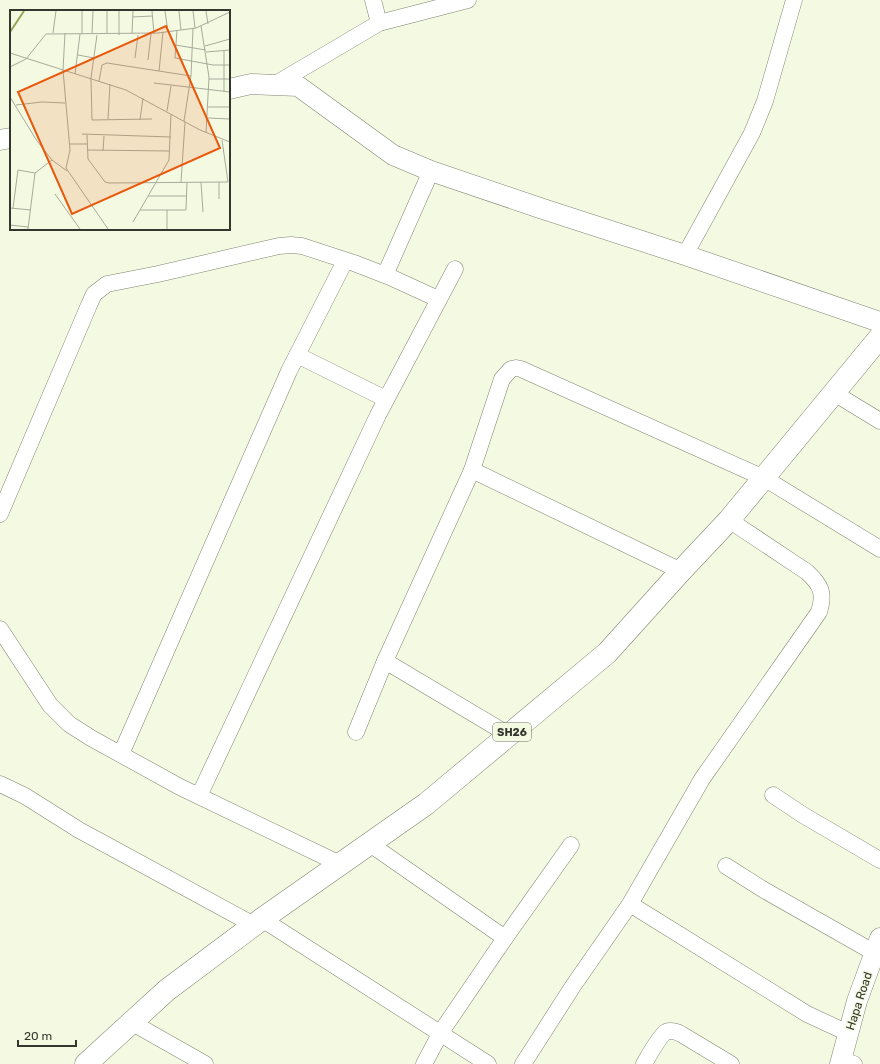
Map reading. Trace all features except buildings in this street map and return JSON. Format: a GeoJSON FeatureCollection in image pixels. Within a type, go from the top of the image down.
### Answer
{"type":"FeatureCollection","features":[{"type":"Feature","properties":{"kind":"main road","name":"SH26"},"geometry":{"type":"LineString","coordinates":[[86,1064],[167,990],[258,922],[426,804],[607,653],[729,520],[880,337]]}},
{"type":"Feature","properties":{"kind":"street"},"geometry":{"type":"LineString","coordinates":[[373,0],[379,23]]}},
{"type":"Feature","properties":{"kind":"street"},"geometry":{"type":"LineString","coordinates":[[274,85],[379,23],[468,0]]}},
{"type":"Feature","properties":{"kind":"street"},"geometry":{"type":"LineString","coordinates":[[685,255],[752,133],[765,101],[794,0]]}},
{"type":"Feature","properties":{"kind":"street"},"geometry":{"type":"LineString","coordinates":[[230,89],[251,84],[298,86],[393,155],[431,171],[685,255],[880,322]]}},
{"type":"Feature","properties":{"kind":"street"},"geometry":{"type":"LineString","coordinates":[[0,140],[10,138]]}},
{"type":"Feature","properties":{"kind":"street"},"geometry":{"type":"LineString","coordinates":[[385,275],[431,171]]}},
{"type":"Feature","properties":{"kind":"street"},"geometry":{"type":"LineString","coordinates":[[0,514],[94,294],[107,284],[158,274],[278,246],[291,245],[302,246],[385,275],[438,300]]}},
{"type":"Feature","properties":{"kind":"street"},"geometry":{"type":"LineString","coordinates":[[121,754],[289,371],[345,261]]}},
{"type":"Feature","properties":{"kind":"street"},"geometry":{"type":"LineString","coordinates":[[199,796],[386,399],[455,269]]}},
{"type":"Feature","properties":{"kind":"street"},"geometry":{"type":"LineString","coordinates":[[297,355],[386,399]]}},
{"type":"Feature","properties":{"kind":"street"},"geometry":{"type":"LineString","coordinates":[[356,732],[385,661],[472,470],[502,379],[511,369],[516,368],[764,478],[880,549]]}},
{"type":"Feature","properties":{"kind":"street"},"geometry":{"type":"LineString","coordinates":[[834,393],[880,420]]}},
{"type":"Feature","properties":{"kind":"street"},"geometry":{"type":"LineString","coordinates":[[472,470],[681,571]]}},
{"type":"Feature","properties":{"kind":"street"},"geometry":{"type":"LineString","coordinates":[[523,1064],[573,986],[630,904],[702,779],[819,612],[822,602],[822,591],[816,580],[807,572],[729,520]]}},
{"type":"Feature","properties":{"kind":"street"},"geometry":{"type":"LineString","coordinates":[[0,629],[50,705],[70,724],[91,738],[180,787],[340,864]]}},
{"type":"Feature","properties":{"kind":"street"},"geometry":{"type":"LineString","coordinates":[[385,661],[509,735]]}},
{"type":"Feature","properties":{"kind":"street"},"geometry":{"type":"LineString","coordinates":[[0,784],[25,796],[79,830],[258,922],[488,1064]]}},
{"type":"Feature","properties":{"kind":"street"},"geometry":{"type":"LineString","coordinates":[[773,795],[802,815],[880,860]]}},
{"type":"Feature","properties":{"kind":"street"},"geometry":{"type":"LineString","coordinates":[[370,844],[505,938]]}},
{"type":"Feature","properties":{"kind":"street"},"geometry":{"type":"LineString","coordinates":[[424,1064],[440,1034],[505,938],[571,845]]}},
{"type":"Feature","properties":{"kind":"street"},"geometry":{"type":"LineString","coordinates":[[726,866],[876,959]]}},
{"type":"Feature","properties":{"kind":"street"},"geometry":{"type":"LineString","coordinates":[[630,904],[806,1014],[848,1033]]}},
{"type":"Feature","properties":{"kind":"street","name":"Hapa Road"},"geometry":{"type":"LineString","coordinates":[[845,1063],[848,1033],[857,1001],[876,959]]}},
{"type":"Feature","properties":{"kind":"street"},"geometry":{"type":"LineString","coordinates":[[131,1022],[205,1064]]}},
{"type":"Feature","properties":{"kind":"street"},"geometry":{"type":"LineString","coordinates":[[644,1064],[662,1036],[666,1032],[671,1031],[678,1032],[732,1064]]}}]}
